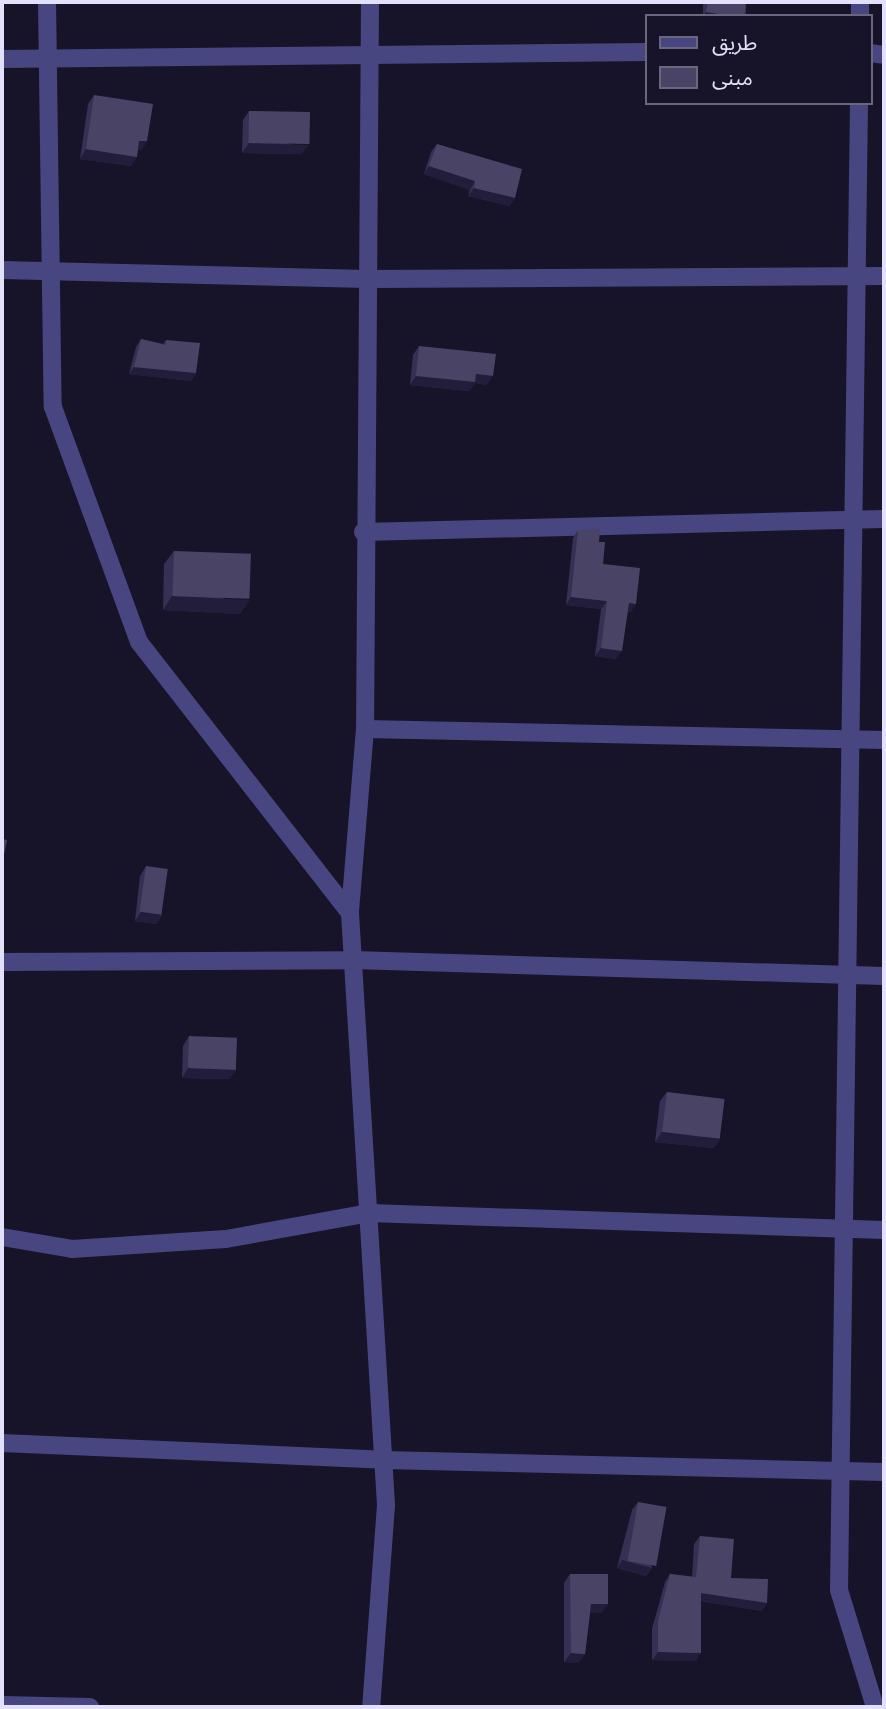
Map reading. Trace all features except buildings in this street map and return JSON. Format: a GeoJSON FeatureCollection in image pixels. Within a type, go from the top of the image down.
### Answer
{"type":"FeatureCollection","features":[{"type":"Feature","properties":{"kind":"street"},"geometry":{"type":"LineString","coordinates":[[47,2],[53,407],[139,642],[350,913]]}},
{"type":"Feature","properties":{"kind":"street"},"geometry":{"type":"LineString","coordinates":[[370,2],[363,532],[365,729],[350,913],[387,1505],[371,1707]]}},
{"type":"Feature","properties":{"kind":"street"},"geometry":{"type":"LineString","coordinates":[[2,59],[644,52]]}},
{"type":"Feature","properties":{"kind":"street"},"geometry":{"type":"LineString","coordinates":[[859,105],[839,1590],[875,1707]]}},
{"type":"Feature","properties":{"kind":"street"},"geometry":{"type":"LineString","coordinates":[[2,270],[367,279],[884,276]]}},
{"type":"Feature","properties":{"kind":"street"},"geometry":{"type":"LineString","coordinates":[[363,532],[884,519]]}},
{"type":"Feature","properties":{"kind":"street"},"geometry":{"type":"LineString","coordinates":[[365,729],[884,740]]}},
{"type":"Feature","properties":{"kind":"street"},"geometry":{"type":"LineString","coordinates":[[2,962],[353,960],[884,976]]}},
{"type":"Feature","properties":{"kind":"street"},"geometry":{"type":"LineString","coordinates":[[2,1237],[72,1249],[213,1240],[369,1213],[884,1230]]}},
{"type":"Feature","properties":{"kind":"street"},"geometry":{"type":"LineString","coordinates":[[2,1443],[384,1460],[884,1472]]}},
{"type":"Feature","properties":{"kind":"street"},"geometry":{"type":"LineString","coordinates":[[2,1705],[90,1707]]}}]}
